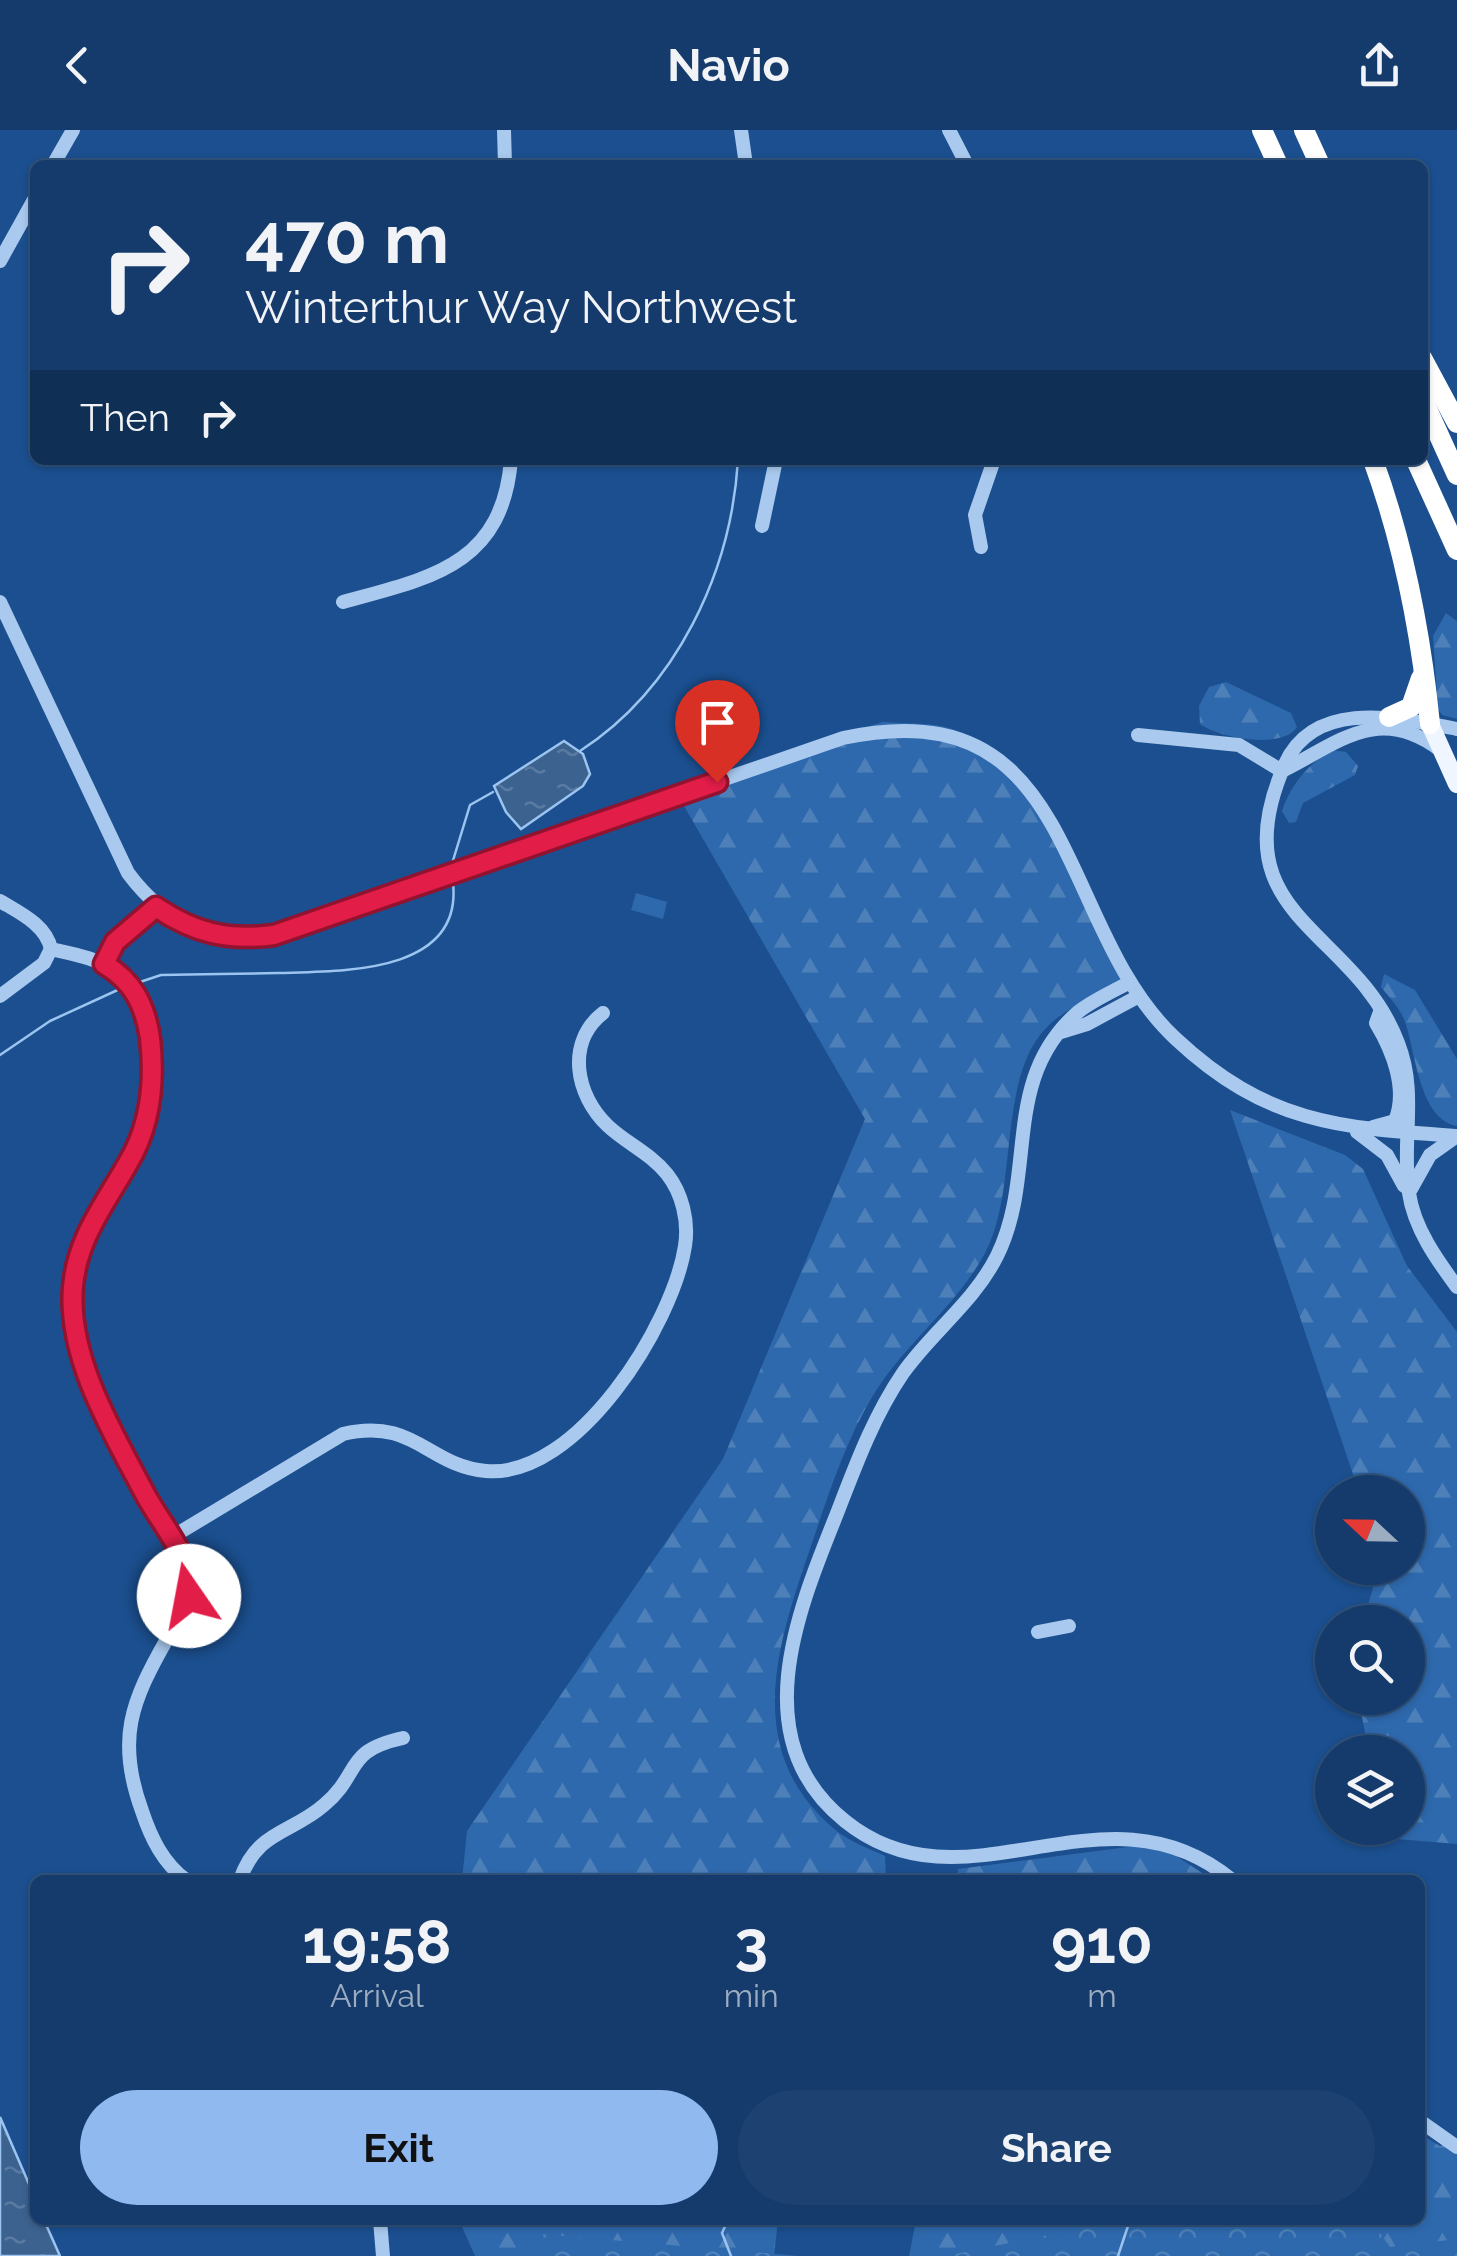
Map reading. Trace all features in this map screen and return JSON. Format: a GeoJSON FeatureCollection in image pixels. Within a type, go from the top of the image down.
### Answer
{"type":"FeatureCollection","features":[{"type":"Feature","properties":{"kind":"highway"},"geometry":{"type":"LineString","coordinates":[[1264,134],[1274,160]]}},
{"type":"Feature","properties":{"kind":"highway"},"geometry":{"type":"LineString","coordinates":[[1306,134],[1319,160]]}},
{"type":"Feature","properties":{"kind":"highway"},"geometry":{"type":"LineString","coordinates":[[1428,369],[1457,423]]}},
{"type":"Feature","properties":{"kind":"highway"},"geometry":{"type":"LineString","coordinates":[[1428,411],[1457,475]]}},
{"type":"Feature","properties":{"kind":"highway"},"geometry":{"type":"LineString","coordinates":[[1375,465],[1394,522],[1423,661],[1430,724]]}},
{"type":"Feature","properties":{"kind":"highway"},"geometry":{"type":"LineString","coordinates":[[1418,465],[1457,550]]}},
{"type":"Feature","properties":{"kind":"highway"},"geometry":{"type":"LineString","coordinates":[[1389,716],[1414,702],[1423,661]]}},
{"type":"Feature","properties":{"kind":"main road"},"geometry":{"type":"LineString","coordinates":[[1430,724],[1456,783]]}},
{"type":"Feature","properties":{"kind":"main road"},"geometry":{"type":"LineString","coordinates":[[1456,783],[1457,774]]}},
{"type":"Feature","properties":{"kind":"street"},"geometry":{"type":"LineString","coordinates":[[56,160],[73,130]]}},
{"type":"Feature","properties":{"kind":"street"},"geometry":{"type":"LineString","coordinates":[[504,130],[505,160]]}},
{"type":"Feature","properties":{"kind":"street"},"geometry":{"type":"LineString","coordinates":[[741,130],[745,160]]}},
{"type":"Feature","properties":{"kind":"street"},"geometry":{"type":"LineString","coordinates":[[950,130],[965,160]]}},
{"type":"Feature","properties":{"kind":"street"},"geometry":{"type":"LineString","coordinates":[[0,261],[30,207]]}},
{"type":"Feature","properties":{"kind":"street"},"geometry":{"type":"LineString","coordinates":[[343,602],[429,578],[466,558],[501,511],[510,465]]}},
{"type":"Feature","properties":{"kind":"street"},"geometry":{"type":"LineString","coordinates":[[762,526],[775,465]]}},
{"type":"Feature","properties":{"kind":"street"},"geometry":{"type":"LineString","coordinates":[[981,547],[976,515],[992,465]]}},
{"type":"Feature","properties":{"kind":"street"},"geometry":{"type":"LineString","coordinates":[[0,602],[128,874],[156,907],[213,935],[274,935],[842,738],[911,730],[977,748],[1006,766],[1032,792],[1060,837],[1139,996],[1174,1038],[1215,1072],[1270,1102],[1352,1129],[1457,1137]]}},
{"type":"Feature","properties":{"kind":"street"},"geometry":{"type":"LineString","coordinates":[[1409,1196],[1406,1068],[1381,1009],[1287,903],[1270,871],[1265,818],[1282,771],[1298,746],[1334,723],[1389,716],[1457,729]]}},
{"type":"Feature","properties":{"kind":"street"},"geometry":{"type":"LineString","coordinates":[[1282,771],[1331,740],[1360,732],[1408,734],[1440,750]]}},
{"type":"Feature","properties":{"kind":"street"},"geometry":{"type":"LineString","coordinates":[[1138,736],[1238,745],[1282,771]]}},
{"type":"Feature","properties":{"kind":"street"},"geometry":{"type":"LineString","coordinates":[[0,901],[35,923],[51,949],[104,964],[126,980],[140,1000],[152,1056],[152,1094],[145,1126],[130,1161],[97,1212],[79,1253],[72,1289],[74,1325],[86,1371],[145,1495],[188,1570],[189,1596],[135,1700],[128,1750],[148,1829],[167,1862],[181,1875]]}},
{"type":"Feature","properties":{"kind":"street"},"geometry":{"type":"LineString","coordinates":[[104,964],[115,942],[156,907]]}},
{"type":"Feature","properties":{"kind":"street"},"geometry":{"type":"LineString","coordinates":[[0,996],[44,963],[51,949]]}},
{"type":"Feature","properties":{"kind":"street"},"geometry":{"type":"LineString","coordinates":[[1130,982],[1080,1011],[1040,1056],[1034,1072],[1012,1210],[999,1252],[976,1290],[921,1350],[888,1398],[824,1547],[790,1648],[785,1687],[787,1721],[802,1769],[822,1799],[863,1834],[901,1851],[938,1858],[971,1857],[1093,1838],[1144,1838],[1187,1851],[1224,1875]]}},
{"type":"Feature","properties":{"kind":"street"},"geometry":{"type":"LineString","coordinates":[[1060,1032],[1087,1024],[1139,996]]}},
{"type":"Feature","properties":{"kind":"street"},"geometry":{"type":"LineString","coordinates":[[1352,1129],[1394,1121],[1401,1106],[1398,1076],[1376,1023],[1381,1009]]}},
{"type":"Feature","properties":{"kind":"street"},"geometry":{"type":"LineString","coordinates":[[172,1537],[343,1434],[370,1430],[396,1433],[463,1466],[506,1471],[562,1443],[616,1394],[640,1356],[682,1262],[686,1226],[680,1198],[666,1173],[608,1126],[587,1096],[580,1072],[579,1041],[602,1013]]}},
{"type":"Feature","properties":{"kind":"street"},"geometry":{"type":"LineString","coordinates":[[1352,1129],[1387,1155],[1431,1248],[1457,1288]]}},
{"type":"Feature","properties":{"kind":"street"},"geometry":{"type":"LineString","coordinates":[[1409,1196],[1430,1155],[1457,1137]]}},
{"type":"Feature","properties":{"kind":"street"},"geometry":{"type":"LineString","coordinates":[[1038,1632],[1069,1626]]}},
{"type":"Feature","properties":{"kind":"street"},"geometry":{"type":"LineString","coordinates":[[243,1875],[260,1845],[324,1805],[364,1750],[403,1738]]}},
{"type":"Feature","properties":{"kind":"street"},"geometry":{"type":"LineString","coordinates":[[1425,2124],[1457,2147]]}},
{"type":"Feature","properties":{"kind":"street"},"geometry":{"type":"LineString","coordinates":[[380,2225],[383,2256]]}},
{"type":"Feature","properties":{"kind":"green space"},"geometry":{"type":"Polygon","coordinates":[[[1446,613],[1457,621],[1457,719],[1442,715],[1438,709],[1433,636],[1446,613]]]}},
{"type":"Feature","properties":{"kind":"green space"},"geometry":{"type":"Polygon","coordinates":[[[1226,682],[1291,713],[1297,727],[1289,734],[1265,740],[1221,734],[1200,724],[1199,706],[1209,687],[1226,682]]]}},
{"type":"Feature","properties":{"kind":"green space"},"geometry":{"type":"Polygon","coordinates":[[[883,722],[952,729],[986,746],[1015,770],[1039,801],[1079,873],[1126,982],[1064,1013],[1031,1048],[1014,1103],[1002,1196],[986,1251],[960,1290],[884,1379],[861,1416],[830,1490],[787,1621],[775,1696],[777,1733],[788,1768],[807,1801],[838,1832],[885,1856],[886,1875],[463,1875],[467,1831],[723,1459],[865,1119],[673,787],[883,722]]]}},
{"type":"Feature","properties":{"kind":"green space"},"geometry":{"type":"Polygon","coordinates":[[[1331,750],[1346,752],[1358,766],[1355,775],[1303,803],[1296,822],[1289,823],[1282,811],[1290,792],[1307,769],[1331,750]]]}},
{"type":"Feature","properties":{"kind":"green space"},"geometry":{"type":"Polygon","coordinates":[[[636,893],[667,902],[663,919],[631,910],[636,893]]]}},
{"type":"Feature","properties":{"kind":"green space"},"geometry":{"type":"Polygon","coordinates":[[[1384,974],[1415,990],[1457,1059],[1457,1126],[1444,1121],[1426,1097],[1404,1019],[1381,987],[1384,974]]]}},
{"type":"Feature","properties":{"kind":"green space"},"geometry":{"type":"Polygon","coordinates":[[[1230,1110],[1345,1155],[1363,1169],[1407,1266],[1457,1332],[1457,1844],[1425,1841],[1425,1735],[1366,1735],[1361,1715],[1425,1715],[1425,1605],[1368,1605],[1373,1585],[1425,1585],[1425,1475],[1353,1475],[1230,1110]]]}},
{"type":"Feature","properties":{"kind":"green space"},"geometry":{"type":"Polygon","coordinates":[[[1143,1845],[1176,1856],[1205,1875],[958,1875],[958,1869],[1143,1845]]]}},
{"type":"Feature","properties":{"kind":"green space"},"geometry":{"type":"Polygon","coordinates":[[[1425,2137],[1440,2146],[1457,2141],[1457,2256],[909,2256],[915,2225],[1425,2225],[1425,2137]]]}},
{"type":"Feature","properties":{"kind":"green space"},"geometry":{"type":"Polygon","coordinates":[[[461,2225],[777,2225],[774,2256],[475,2256],[461,2225]]]}},
{"type":"Feature","properties":{"kind":"green space"},"geometry":{"type":"Polygon","coordinates":[[[1375,2225],[1390,2247],[1457,2239],[1457,2256],[945,2256],[1088,2227],[1375,2225]]]}},
{"type":"Feature","properties":{"kind":"green space"},"geometry":{"type":"Polygon","coordinates":[[[541,2234],[799,2256],[534,2256],[541,2234]]]}},
{"type":"Feature","properties":{"kind":"water"},"geometry":{"type":"Polygon","coordinates":[[[564,741],[583,754],[590,774],[583,786],[521,829],[506,812],[494,786],[564,741]]]}},
{"type":"Feature","properties":{"kind":"water"},"geometry":{"type":"Polygon","coordinates":[[[0,2117],[30,2186],[30,2225],[46,2225],[60,2256],[0,2256],[0,2117]]]}},
{"type":"Feature","properties":{"kind":"waterway"},"geometry":{"type":"LineString","coordinates":[[580,751],[645,695],[693,624],[724,544],[737,465]]}},
{"type":"Feature","properties":{"kind":"waterway"},"geometry":{"type":"LineString","coordinates":[[451,867],[470,805],[493,792]]}},
{"type":"Feature","properties":{"kind":"waterway"},"geometry":{"type":"LineString","coordinates":[[137,983],[161,975],[333,971],[392,962],[439,936],[451,913],[453,883]]}},
{"type":"Feature","properties":{"kind":"waterway"},"geometry":{"type":"LineString","coordinates":[[0,1055],[50,1021],[122,988]]}},
{"type":"Feature","properties":{"kind":"waterway"},"geometry":{"type":"LineString","coordinates":[[726,2225],[722,2233],[731,2256]]}},
{"type":"Feature","properties":{"kind":"waterway"},"geometry":{"type":"LineString","coordinates":[[1118,2256],[1128,2225]]}},
{"type":"Feature","properties":{"kind":"route"},"geometry":{"type":"LineString","coordinates":[[189,1596],[188,1570],[181,1552],[145,1495],[86,1371],[74,1325],[72,1289],[79,1253],[97,1212],[130,1161],[145,1126],[152,1094],[148,1021],[133,988],[104,964],[108,952],[156,907],[182,924],[213,935],[274,935],[717,782]]}}]}
